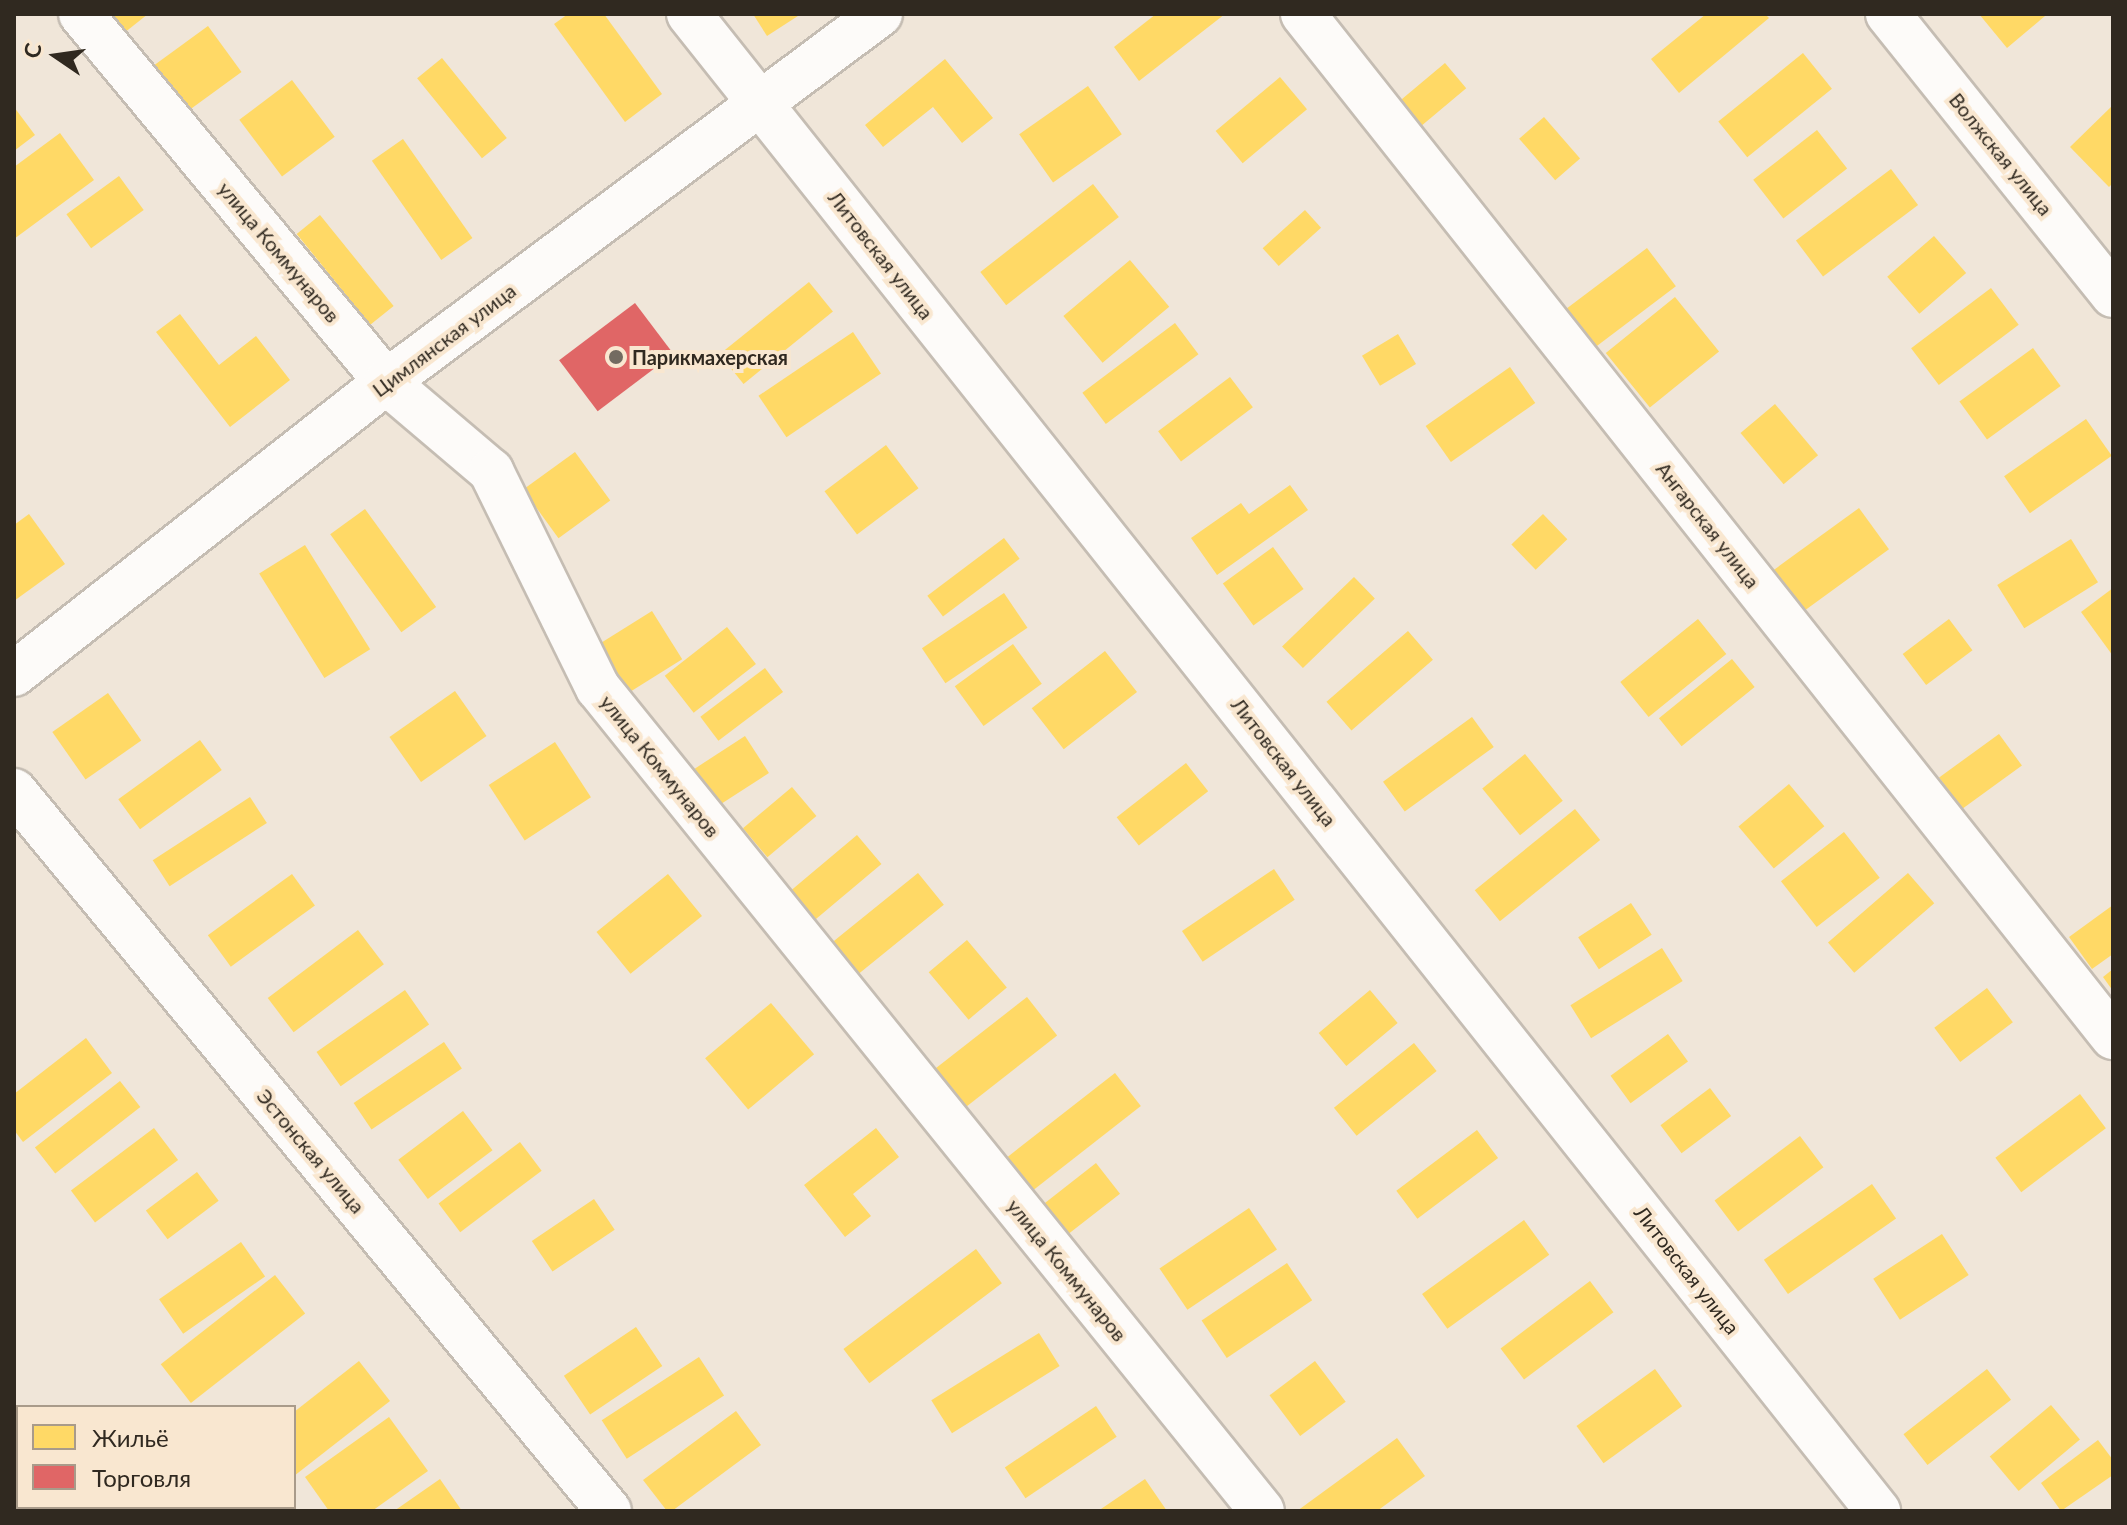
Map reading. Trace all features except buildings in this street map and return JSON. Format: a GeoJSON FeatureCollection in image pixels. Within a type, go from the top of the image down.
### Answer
{"type":"FeatureCollection","features":[{"type":"Feature","properties":{"kind":"street","name":"улица Коммунаров"},"geometry":{"type":"LineString","coordinates":[[81,14],[386,382],[491,471],[598,688],[1262,1511]]}},
{"type":"Feature","properties":{"kind":"street","name":"Литовская улица"},"geometry":{"type":"LineString","coordinates":[[689,14],[1878,1511]]}},
{"type":"Feature","properties":{"kind":"street","name":"Цимлянская улица"},"geometry":{"type":"LineString","coordinates":[[14,674],[386,382],[880,14]]}},
{"type":"Feature","properties":{"kind":"street","name":"Ангарская улица"},"geometry":{"type":"LineString","coordinates":[[1303,14],[2113,1037]]}},
{"type":"Feature","properties":{"kind":"street","name":"Волжская улица"},"geometry":{"type":"LineString","coordinates":[[1888,14],[2113,295]]}},
{"type":"Feature","properties":{"kind":"street","name":"Эстонская улица"},"geometry":{"type":"LineString","coordinates":[[14,791],[609,1511]]}},
{"type":"Feature","properties":{"kind":"place","name":"Парикмахерская"},"geometry":{"type":"Point","coordinates":[616,357]}}]}
